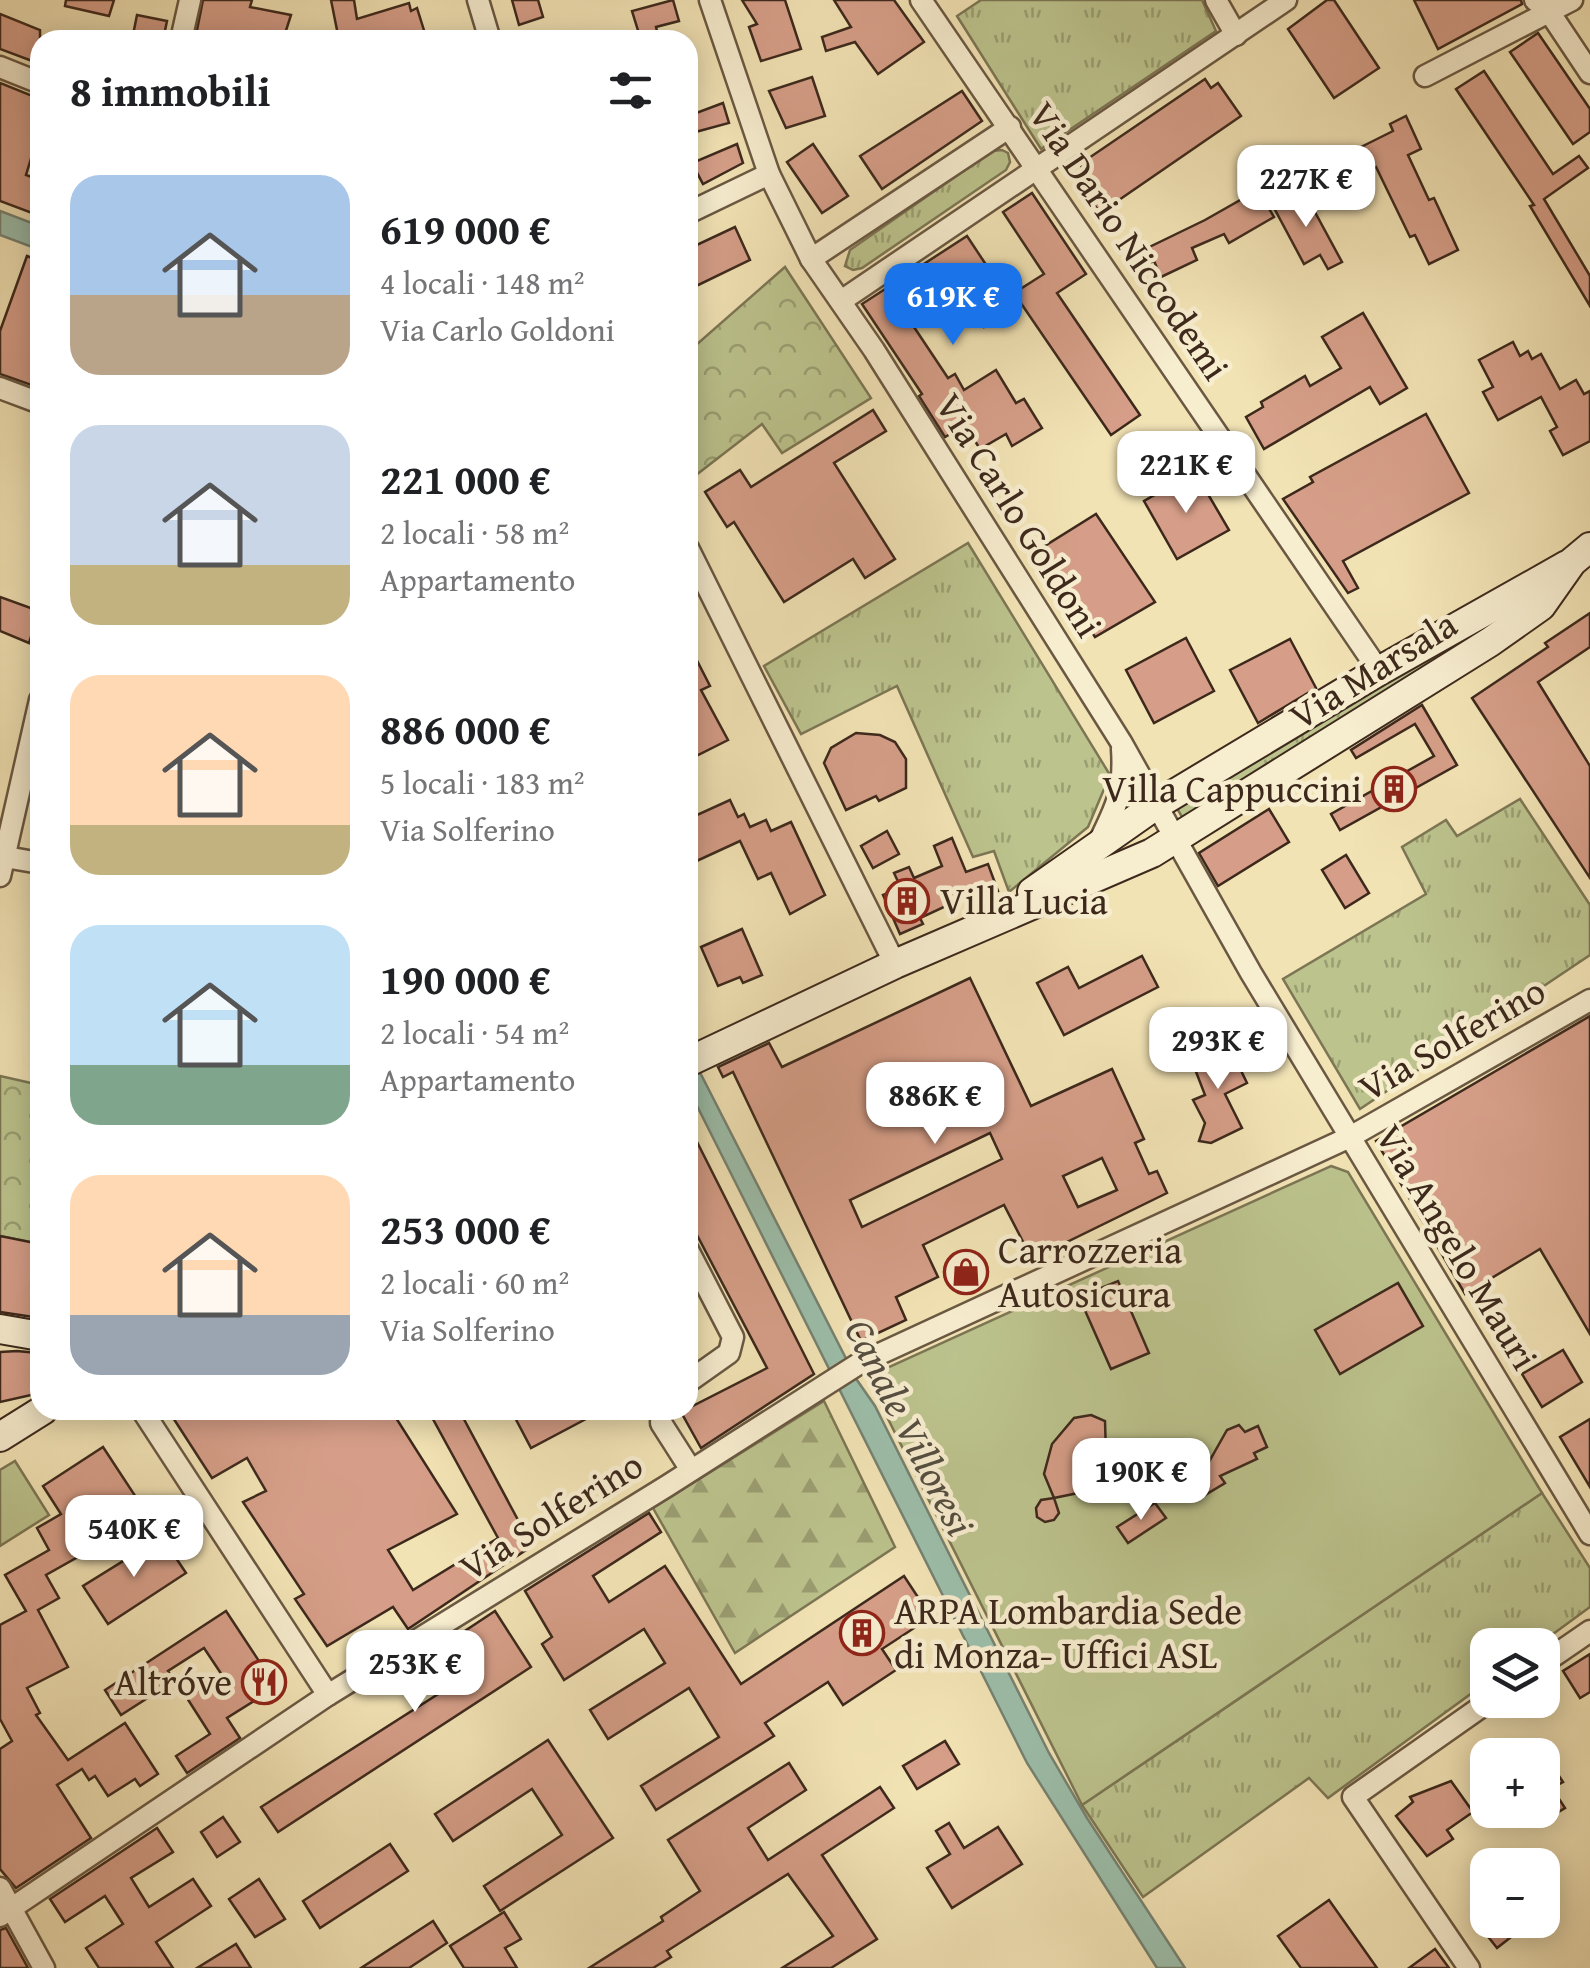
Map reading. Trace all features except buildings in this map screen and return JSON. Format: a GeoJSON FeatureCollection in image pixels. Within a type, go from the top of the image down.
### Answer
{"type":"FeatureCollection","features":[{"type":"Feature","properties":{"kind":"street"},"geometry":{"type":"LineString","coordinates":[[183,30],[190,0]]}},
{"type":"Feature","properties":{"kind":"street"},"geometry":{"type":"LineString","coordinates":[[478,0],[487,30]]}},
{"type":"Feature","properties":{"kind":"street","name":"Via Carlo Goldoni"},"geometry":{"type":"LineString","coordinates":[[710,0],[769,174],[811,259],[1121,742],[1176,838]]}},
{"type":"Feature","properties":{"kind":"street","name":"Via Dario Niccodemi"},"geometry":{"type":"LineString","coordinates":[[922,0],[1379,672]]}},
{"type":"Feature","properties":{"kind":"street"},"geometry":{"type":"LineString","coordinates":[[1216,0],[1236,36]]}},
{"type":"Feature","properties":{"kind":"street"},"geometry":{"type":"LineString","coordinates":[[841,301],[1286,0]]}},
{"type":"Feature","properties":{"kind":"street"},"geometry":{"type":"LineString","coordinates":[[1425,76],[1544,3],[1572,0]]}},
{"type":"Feature","properties":{"kind":"street"},"geometry":{"type":"LineString","coordinates":[[1544,3],[1590,73]]}},
{"type":"Feature","properties":{"kind":"street"},"geometry":{"type":"LineString","coordinates":[[0,67],[30,79]]}},
{"type":"Feature","properties":{"kind":"street"},"geometry":{"type":"LineString","coordinates":[[811,259],[1010,128]]}},
{"type":"Feature","properties":{"kind":"street"},"geometry":{"type":"LineString","coordinates":[[698,209],[769,174]]}},
{"type":"Feature","properties":{"kind":"street"},"geometry":{"type":"LineString","coordinates":[[0,388],[30,399]]}},
{"type":"Feature","properties":{"kind":"street","name":"Via Marsala"},"geometry":{"type":"LineString","coordinates":[[982,927],[1156,805],[1585,553]]}},
{"type":"Feature","properties":{"kind":"street","name":"Via Marsala"},"geometry":{"type":"LineString","coordinates":[[698,1057],[895,964],[1152,853],[1490,642],[1541,606],[1585,553]]}},
{"type":"Feature","properties":{"kind":"street"},"geometry":{"type":"LineString","coordinates":[[698,568],[895,964]]}},
{"type":"Feature","properties":{"kind":"street"},"geometry":{"type":"LineString","coordinates":[[30,742],[1,863],[30,863]]}},
{"type":"Feature","properties":{"kind":"street"},"geometry":{"type":"LineString","coordinates":[[1097,848],[1117,808],[1124,778],[1121,742]]}},
{"type":"Feature","properties":{"kind":"street","name":"Via Angelo Mauri"},"geometry":{"type":"LineString","coordinates":[[1176,838],[1251,973],[1590,1534]]}},
{"type":"Feature","properties":{"kind":"street","name":"Via Solferino"},"geometry":{"type":"LineString","coordinates":[[6,1912],[328,1694],[844,1373],[1050,1273],[1350,1137],[1590,1000]]}},
{"type":"Feature","properties":{"kind":"street"},"geometry":{"type":"LineString","coordinates":[[698,1269],[733,1337],[729,1353],[698,1375]]}},
{"type":"Feature","properties":{"kind":"street"},"geometry":{"type":"LineString","coordinates":[[0,1437],[30,1419]]}},
{"type":"Feature","properties":{"kind":"street"},"geometry":{"type":"LineString","coordinates":[[149,1420],[328,1694]]}},
{"type":"Feature","properties":{"kind":"street"},"geometry":{"type":"LineString","coordinates":[[661,1420],[691,1470]]}},
{"type":"Feature","properties":{"kind":"street"},"geometry":{"type":"LineString","coordinates":[[1560,1652],[1590,1631]]}},
{"type":"Feature","properties":{"kind":"street"},"geometry":{"type":"LineString","coordinates":[[1469,1968],[1352,1796],[1470,1715]]}},
{"type":"Feature","properties":{"kind":"street"},"geometry":{"type":"LineString","coordinates":[[0,1888],[6,1912],[44,1968]]}},
{"type":"Feature","properties":{"kind":"green space"},"geometry":{"type":"Polygon","coordinates":[[[981,0],[1202,0],[1216,31],[1041,149],[957,16],[981,0]]]}},
{"type":"Feature","properties":{"kind":"green space"},"geometry":{"type":"Polygon","coordinates":[[[992,151],[1008,153],[1010,162],[1006,170],[862,268],[853,270],[845,266],[850,250],[992,151]]]}},
{"type":"Feature","properties":{"kind":"green space"},"geometry":{"type":"Polygon","coordinates":[[[785,267],[871,398],[782,453],[762,424],[698,473],[698,343],[785,267]]]}},
{"type":"Feature","properties":{"kind":"green space"},"geometry":{"type":"Polygon","coordinates":[[[968,543],[1110,775],[1088,827],[1009,892],[994,851],[973,857],[897,686],[801,734],[764,666],[968,543]]]}},
{"type":"Feature","properties":{"kind":"green space"},"geometry":{"type":"Polygon","coordinates":[[[1493,621],[1497,627],[1185,822],[1175,805],[1493,621]]]}},
{"type":"Feature","properties":{"kind":"green space"},"geometry":{"type":"Polygon","coordinates":[[[1520,799],[1590,905],[1590,955],[1360,1109],[1283,979],[1426,894],[1402,847],[1446,820],[1457,836],[1520,799]]]}},
{"type":"Feature","properties":{"kind":"green space"},"geometry":{"type":"Polygon","coordinates":[[[0,1076],[30,1083],[30,1242],[0,1236],[0,1076]]]}},
{"type":"Feature","properties":{"kind":"green space"},"geometry":{"type":"Polygon","coordinates":[[[1331,1166],[1348,1172],[1542,1493],[1082,1805],[867,1377],[1331,1166]]]}},
{"type":"Feature","properties":{"kind":"green space"},"geometry":{"type":"Polygon","coordinates":[[[824,1401],[895,1547],[735,1653],[653,1508],[824,1401]]]}},
{"type":"Feature","properties":{"kind":"green space"},"geometry":{"type":"Polygon","coordinates":[[[15,1461],[49,1515],[0,1546],[0,1470],[15,1461]]]}},
{"type":"Feature","properties":{"kind":"green space"},"geometry":{"type":"Polygon","coordinates":[[[1542,1493],[1590,1568],[1590,1607],[1560,1629],[1470,1628],[1470,1694],[1328,1798],[1309,1778],[1143,1897],[1082,1805],[1542,1493]]]}},
{"type":"Feature","properties":{"kind":"shaded area"},"geometry":{"type":"Polygon","coordinates":[[[0,211],[30,222],[30,246],[0,235],[0,211]]]}},
{"type":"Feature","properties":{"kind":"shaded area"},"geometry":{"type":"Polygon","coordinates":[[[698,1069],[857,1380],[875,1406],[1049,1753],[1185,1968],[1157,1968],[1027,1763],[698,1108],[698,1069]]]}},
{"type":"Feature","properties":{"kind":"place","name":"Villa Cappuccini"},"geometry":{"type":"Point","coordinates":[1394,789]}},
{"type":"Feature","properties":{"kind":"place","name":"Villa Lucia"},"geometry":{"type":"Point","coordinates":[907,901]}},
{"type":"Feature","properties":{"kind":"place","name":"Carrozzeria Autosicura"},"geometry":{"type":"Point","coordinates":[966,1272]}},
{"type":"Feature","properties":{"kind":"place","name":"ARPA Lombardia Sede di Monza- Uffici ASL"},"geometry":{"type":"Point","coordinates":[862,1633]}},
{"type":"Feature","properties":{"kind":"place","name":"Altróve"},"geometry":{"type":"Point","coordinates":[264,1682]}},
{"type":"Feature","properties":{"kind":"water label","name":"Canale Villoresi"},"geometry":{"type":"Point","coordinates":[910,1427]}}]}
